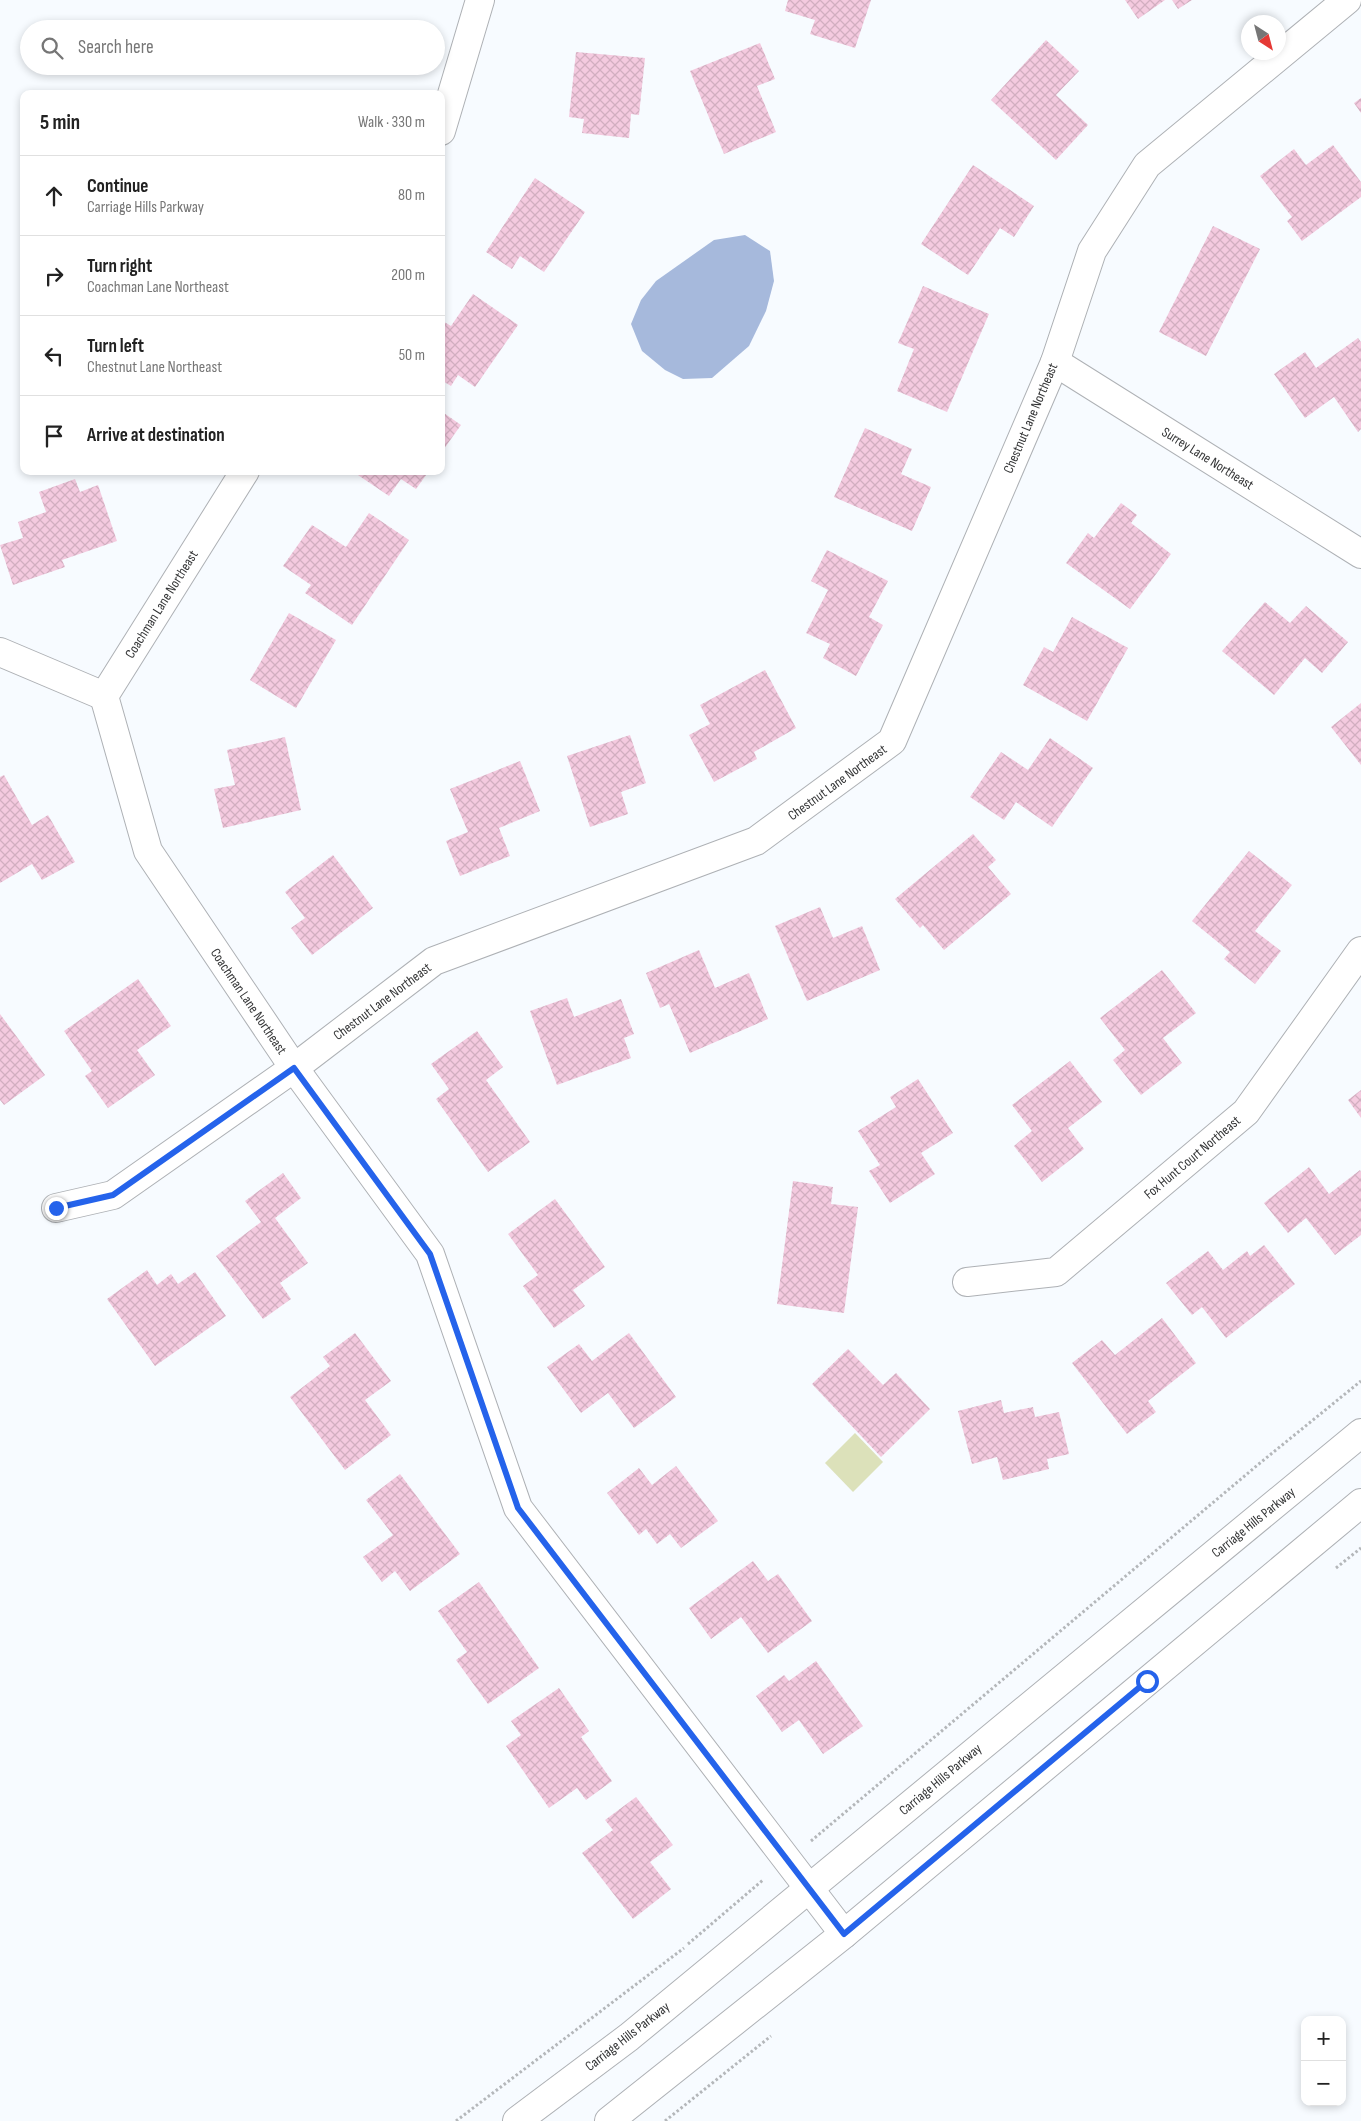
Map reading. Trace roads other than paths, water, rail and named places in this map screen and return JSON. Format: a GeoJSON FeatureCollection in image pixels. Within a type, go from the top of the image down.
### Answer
{"type":"FeatureCollection","features":[{"type":"Feature","properties":{"kind":"street"},"geometry":{"type":"LineString","coordinates":[[445,118],[480,0]]}},
{"type":"Feature","properties":{"kind":"street","name":"Chestnut Lane Northeast"},"geometry":{"type":"LineString","coordinates":[[56,1208],[113,1195],[294,1068],[434,961],[756,841],[892,741],[1055,362],[1092,251],[1147,165],[1316,10],[1347,0]]}},
{"type":"Feature","properties":{"kind":"street","name":"Surrey Lane Northeast"},"geometry":{"type":"LineString","coordinates":[[1055,362],[1361,554]]}},
{"type":"Feature","properties":{"kind":"street","name":"Coachman Lane Northeast"},"geometry":{"type":"LineString","coordinates":[[242,475],[104,696],[148,851],[294,1068],[430,1254],[518,1508],[786,1861],[844,1934]]}},
{"type":"Feature","properties":{"kind":"street"},"geometry":{"type":"LineString","coordinates":[[0,652],[104,696]]}},
{"type":"Feature","properties":{"kind":"street","name":"Fox Hunt Court Northeast"},"geometry":{"type":"LineString","coordinates":[[967,1282],[1056,1272],[1064,1266],[1246,1112],[1361,951]]}},
{"type":"Feature","properties":{"kind":"street","name":"Carriage Hills Parkway"},"geometry":{"type":"LineString","coordinates":[[516,2121],[629,2037],[1361,1434]]}},
{"type":"Feature","properties":{"kind":"street"},"geometry":{"type":"LineString","coordinates":[[609,2121],[844,1934],[1361,1503]]}},
{"type":"Feature","properties":{"kind":"water"},"geometry":{"type":"Polygon","coordinates":[[[745,235],[770,251],[774,281],[766,311],[749,346],[712,378],[683,379],[665,370],[642,351],[631,324],[641,300],[656,281],[714,240],[745,235]]]}}]}
